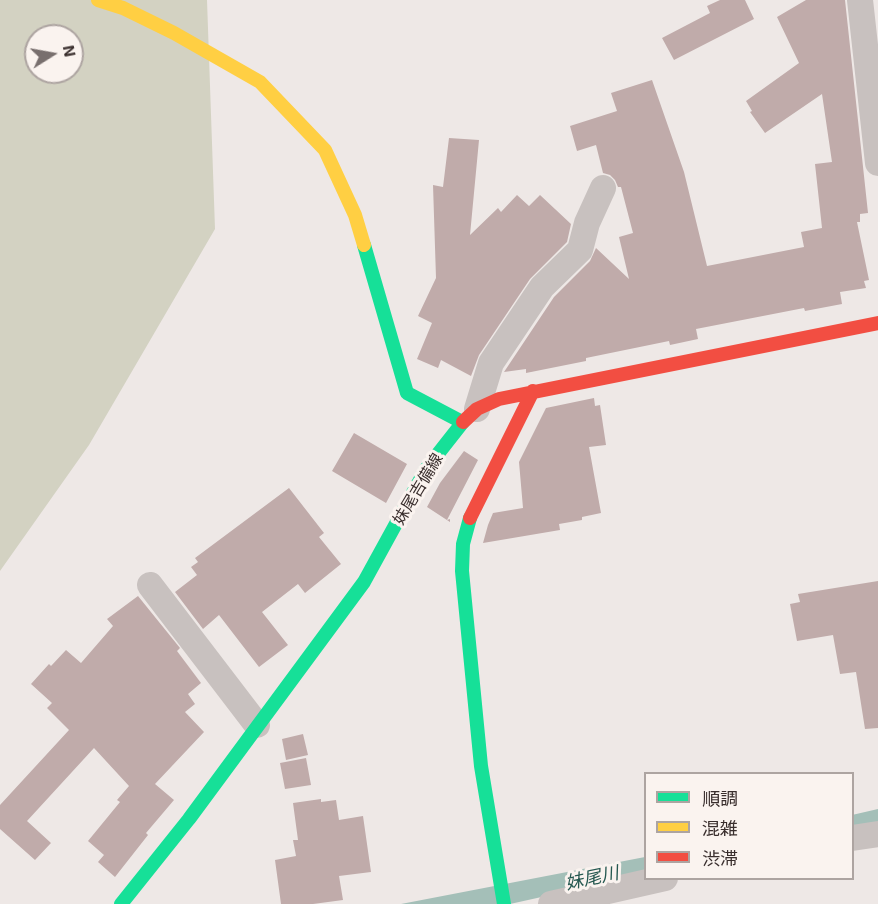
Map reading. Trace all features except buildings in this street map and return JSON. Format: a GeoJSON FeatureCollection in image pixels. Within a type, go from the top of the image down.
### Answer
{"type":"FeatureCollection","features":[{"type":"Feature","properties":{"kind":"street"},"geometry":{"type":"LineString","coordinates":[[98,0],[123,8],[174,33],[260,82],[325,150],[355,215],[407,393],[470,415],[499,399],[533,391],[878,323]]}},
{"type":"Feature","properties":{"kind":"street"},"geometry":{"type":"LineString","coordinates":[[860,0],[878,162]]}},
{"type":"Feature","properties":{"kind":"street"},"geometry":{"type":"LineString","coordinates":[[470,415],[491,363],[542,288],[580,250],[587,223],[603,188]]}},
{"type":"Feature","properties":{"kind":"street"},"geometry":{"type":"LineString","coordinates":[[504,904],[481,766],[462,571],[463,544],[470,518],[533,391]]}},
{"type":"Feature","properties":{"kind":"street","name":"妹尾吉備線"},"geometry":{"type":"LineString","coordinates":[[121,904],[189,819],[364,582],[426,469],[470,415]]}},
{"type":"Feature","properties":{"kind":"street"},"geometry":{"type":"LineString","coordinates":[[150,585],[257,725]]}},
{"type":"Feature","properties":{"kind":"street"},"geometry":{"type":"LineString","coordinates":[[854,838],[878,834]]}},
{"type":"Feature","properties":{"kind":"street"},"geometry":{"type":"LineString","coordinates":[[551,904],[659,880]]}},
{"type":"Feature","properties":{"kind":"shaded area"},"geometry":{"type":"Polygon","coordinates":[[[0,0],[207,0],[215,229],[89,445],[0,571],[0,0]]]}},
{"type":"Feature","properties":{"kind":"water"},"geometry":{"type":"Polygon","coordinates":[[[878,809],[878,826],[854,831],[854,815],[878,809]]]}},
{"type":"Feature","properties":{"kind":"water","name":"妹尾川"},"geometry":{"type":"Polygon","coordinates":[[[644,857],[644,874],[510,904],[401,904],[644,857]]]}},
{"type":"Feature","properties":{"kind":"traffic: fast"},"geometry":{"type":"LineString","coordinates":[[364,245],[407,393],[462,422]]}},
{"type":"Feature","properties":{"kind":"traffic: fast"},"geometry":{"type":"LineString","coordinates":[[121,904],[189,819],[364,582],[426,469],[463,422]]}},
{"type":"Feature","properties":{"kind":"traffic: fast"},"geometry":{"type":"LineString","coordinates":[[470,518],[463,544],[462,571],[481,766],[504,904]]}},
{"type":"Feature","properties":{"kind":"traffic: slow"},"geometry":{"type":"LineString","coordinates":[[98,0],[123,8],[174,33],[260,82],[325,150],[355,215],[364,245]]}},
{"type":"Feature","properties":{"kind":"traffic: jam"},"geometry":{"type":"LineString","coordinates":[[463,422],[477,409],[499,399],[878,323]]}},
{"type":"Feature","properties":{"kind":"traffic: jam"},"geometry":{"type":"LineString","coordinates":[[470,518],[533,391]]}}]}
